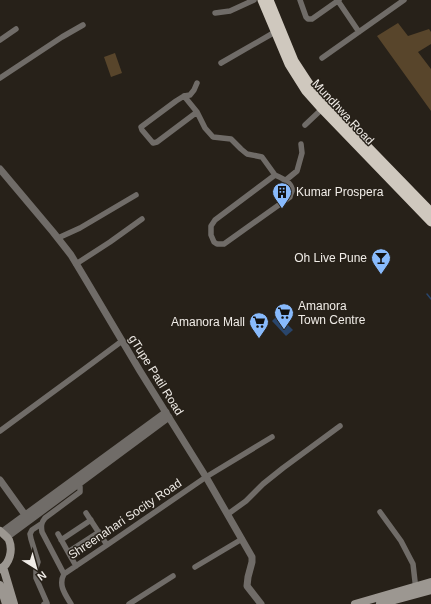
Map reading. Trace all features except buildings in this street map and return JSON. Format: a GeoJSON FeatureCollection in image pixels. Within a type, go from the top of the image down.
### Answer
{"type":"FeatureCollection","features":[{"type":"Feature","properties":{"kind":"highway","name":"Mundhwa Road"},"geometry":{"type":"LineString","coordinates":[[262,0],[284,54],[306,91],[431,222]]}},
{"type":"Feature","properties":{"kind":"highway","name":"Mundhwa Road"},"geometry":{"type":"LineString","coordinates":[[269,0],[294,61],[311,87],[431,212]]}},
{"type":"Feature","properties":{"kind":"main road"},"geometry":{"type":"LineString","coordinates":[[3,533],[10,544],[11,553],[8,561],[2,568],[14,604]]}},
{"type":"Feature","properties":{"kind":"main road"},"geometry":{"type":"LineString","coordinates":[[380,604],[416,590],[431,582]]}},
{"type":"Feature","properties":{"kind":"main road"},"geometry":{"type":"LineString","coordinates":[[0,585],[6,604]]}},
{"type":"Feature","properties":{"kind":"main road"},"geometry":{"type":"LineString","coordinates":[[356,604],[416,590],[431,590]]}},
{"type":"Feature","properties":{"kind":"street"},"geometry":{"type":"LineString","coordinates":[[215,13],[230,11],[254,0]]}},
{"type":"Feature","properties":{"kind":"street"},"geometry":{"type":"LineString","coordinates":[[300,0],[306,17],[310,19],[339,0],[360,32]]}},
{"type":"Feature","properties":{"kind":"street"},"geometry":{"type":"LineString","coordinates":[[322,58],[404,0]]}},
{"type":"Feature","properties":{"kind":"street"},"geometry":{"type":"LineString","coordinates":[[0,78],[83,24]]}},
{"type":"Feature","properties":{"kind":"street"},"geometry":{"type":"LineString","coordinates":[[0,40],[16,30]]}},
{"type":"Feature","properties":{"kind":"street"},"geometry":{"type":"LineString","coordinates":[[221,63],[275,32]]}},
{"type":"Feature","properties":{"kind":"street"},"geometry":{"type":"LineString","coordinates":[[197,83],[190,95],[176,100],[141,128],[153,144],[197,112]]}},
{"type":"Feature","properties":{"kind":"street"},"geometry":{"type":"LineString","coordinates":[[184,96],[197,112],[205,128],[213,137],[231,139],[248,154],[262,157],[274,175],[286,180],[292,191],[290,197],[224,244],[217,244],[214,242],[211,235],[211,226],[215,220],[274,175]]}},
{"type":"Feature","properties":{"kind":"street"},"geometry":{"type":"LineString","coordinates":[[305,125],[322,109]]}},
{"type":"Feature","properties":{"kind":"street"},"geometry":{"type":"LineString","coordinates":[[286,180],[297,171],[302,153],[301,144]]}},
{"type":"Feature","properties":{"kind":"street","name":"gTupe Patil Road"},"geometry":{"type":"LineString","coordinates":[[0,169],[58,238],[76,264],[206,477],[252,557],[247,586],[261,604]]}},
{"type":"Feature","properties":{"kind":"street"},"geometry":{"type":"LineString","coordinates":[[58,238],[87,224],[136,195]]}},
{"type":"Feature","properties":{"kind":"street"},"geometry":{"type":"LineString","coordinates":[[76,264],[142,219]]}},
{"type":"Feature","properties":{"kind":"street"},"geometry":{"type":"LineString","coordinates":[[0,431],[122,341]]}},
{"type":"Feature","properties":{"kind":"street"},"geometry":{"type":"LineString","coordinates":[[3,533],[53,503],[76,482],[167,414]]}},
{"type":"Feature","properties":{"kind":"street"},"geometry":{"type":"LineString","coordinates":[[228,514],[246,501],[262,484],[340,426]]}},
{"type":"Feature","properties":{"kind":"street","name":"Shreenahari Socity Road"},"geometry":{"type":"LineString","coordinates":[[71,604],[61,584],[64,574],[206,477],[272,436]]}},
{"type":"Feature","properties":{"kind":"street"},"geometry":{"type":"LineString","coordinates":[[0,480],[27,518]]}},
{"type":"Feature","properties":{"kind":"street"},"geometry":{"type":"LineString","coordinates":[[44,604],[47,602],[36,578],[36,568],[38,562],[30,534],[32,530],[41,524],[53,503]]}},
{"type":"Feature","properties":{"kind":"street"},"geometry":{"type":"LineString","coordinates":[[86,512],[107,545]]}},
{"type":"Feature","properties":{"kind":"street"},"geometry":{"type":"LineString","coordinates":[[380,512],[401,541],[413,564],[416,590]]}},
{"type":"Feature","properties":{"kind":"street"},"geometry":{"type":"LineString","coordinates":[[61,540],[91,520]]}},
{"type":"Feature","properties":{"kind":"street"},"geometry":{"type":"LineString","coordinates":[[41,524],[42,532],[64,574]]}},
{"type":"Feature","properties":{"kind":"street"},"geometry":{"type":"LineString","coordinates":[[68,552],[99,532]]}},
{"type":"Feature","properties":{"kind":"street"},"geometry":{"type":"LineString","coordinates":[[58,534],[76,566]]}},
{"type":"Feature","properties":{"kind":"street"},"geometry":{"type":"LineString","coordinates":[[195,567],[242,539]]}},
{"type":"Feature","properties":{"kind":"street"},"geometry":{"type":"LineString","coordinates":[[129,604],[173,576]]}},
{"type":"Feature","properties":{"kind":"shaded area"},"geometry":{"type":"Polygon","coordinates":[[[398,23],[408,36],[429,29],[431,32],[431,44],[418,52],[431,69],[431,111],[377,36],[398,23]]]}},
{"type":"Feature","properties":{"kind":"shaded area"},"geometry":{"type":"Polygon","coordinates":[[[115,53],[122,73],[111,77],[104,57],[115,53]]]}},
{"type":"Feature","properties":{"kind":"water"},"geometry":{"type":"Polygon","coordinates":[[[278,315],[293,330],[286,336],[272,321],[278,315]]]}},
{"type":"Feature","properties":{"kind":"waterway"},"geometry":{"type":"LineString","coordinates":[[427,294],[431,299]]}},
{"type":"Feature","properties":{"kind":"place","name":"Kumar Prospera"},"geometry":{"type":"Point","coordinates":[282,209]}},
{"type":"Feature","properties":{"kind":"place","name":"Oh Live Pune"},"geometry":{"type":"Point","coordinates":[381,275]}},
{"type":"Feature","properties":{"kind":"place","name":"Amanora Town Centre"},"geometry":{"type":"Point","coordinates":[284,330]}},
{"type":"Feature","properties":{"kind":"place","name":"Amanora Mall"},"geometry":{"type":"Point","coordinates":[259,339]}}]}
